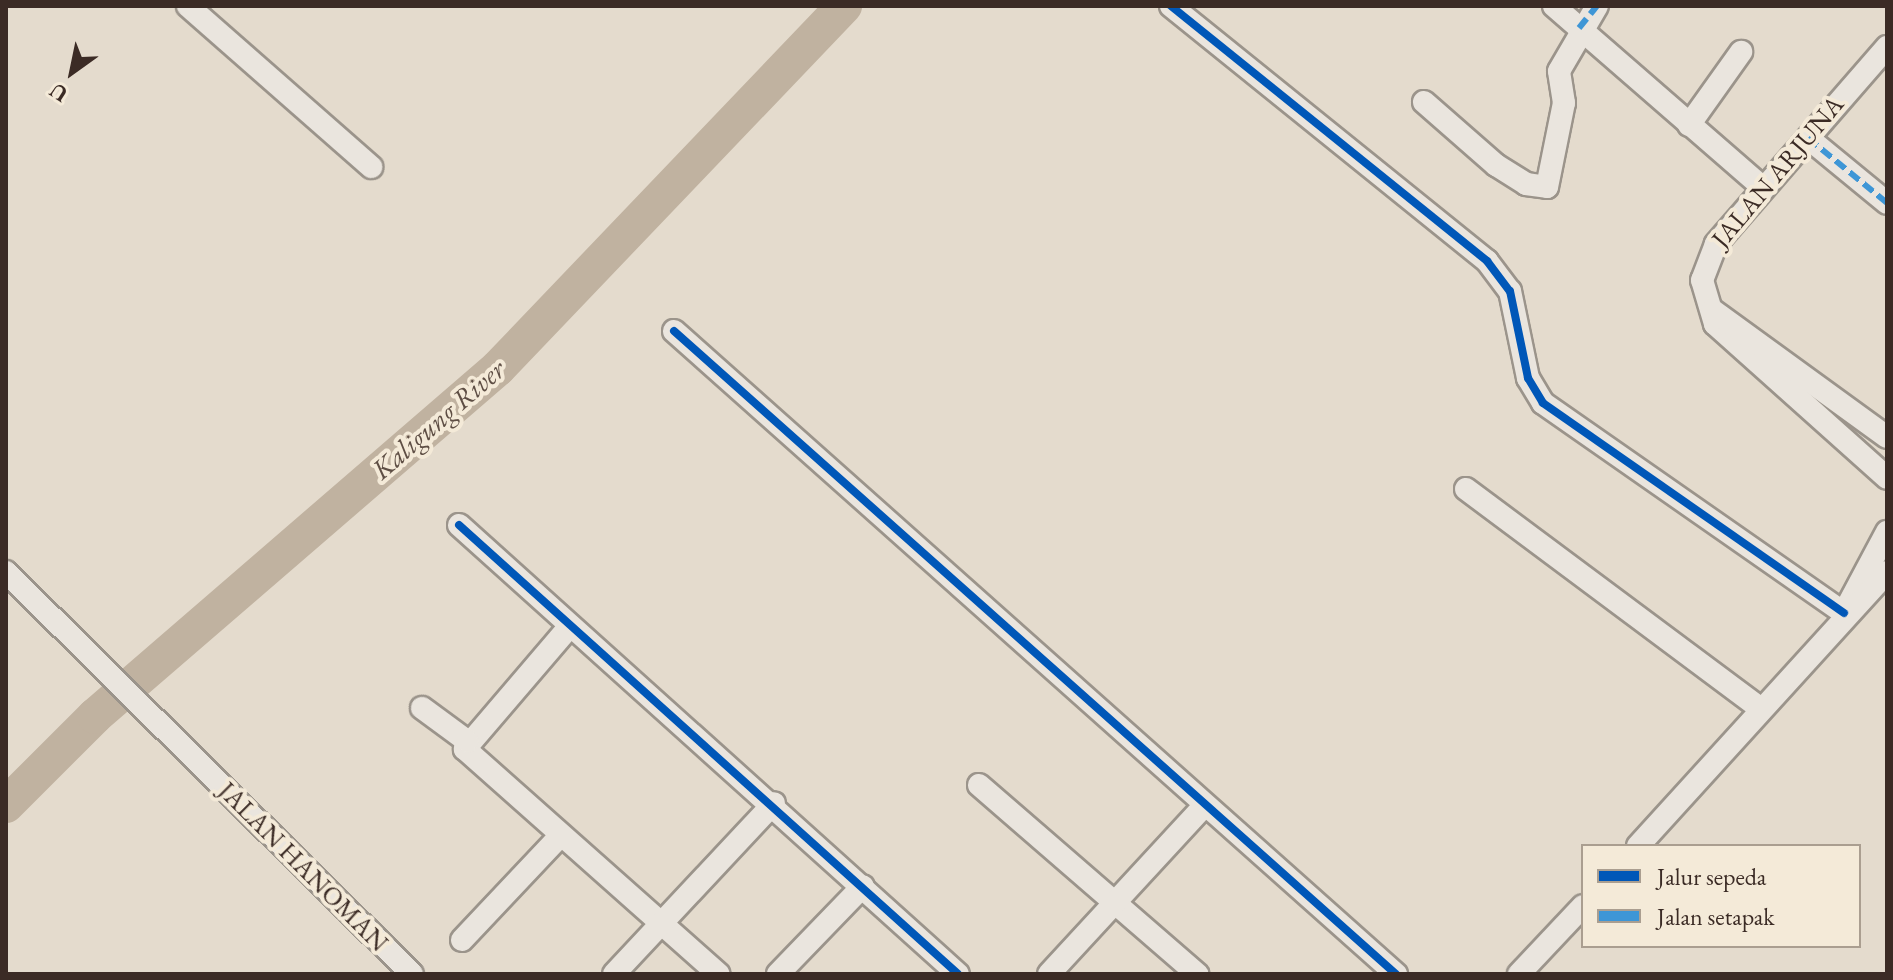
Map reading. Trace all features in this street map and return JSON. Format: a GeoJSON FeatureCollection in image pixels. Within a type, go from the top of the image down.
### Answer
{"type":"FeatureCollection","features":[{"type":"Feature","properties":{"kind":"street"},"geometry":{"type":"LineString","coordinates":[[188,6],[371,167]]}},
{"type":"Feature","properties":{"kind":"street"},"geometry":{"type":"LineString","coordinates":[[1171,6],[1487,261],[1510,291],[1528,378],[1543,403],[1844,613]]}},
{"type":"Feature","properties":{"kind":"street"},"geometry":{"type":"LineString","coordinates":[[1554,6],[1763,188]]}},
{"type":"Feature","properties":{"kind":"street"},"geometry":{"type":"LineString","coordinates":[[1424,102],[1496,165],[1526,184],[1547,187],[1564,103],[1559,71],[1579,28],[1597,6]]}},
{"type":"Feature","properties":{"kind":"street","name":"JALAN ARJUNA"},"geometry":{"type":"LineString","coordinates":[[1712,310],[1702,280],[1707,257],[1887,47]]}},
{"type":"Feature","properties":{"kind":"street"},"geometry":{"type":"LineString","coordinates":[[1689,125],[1741,52]]}},
{"type":"Feature","properties":{"kind":"street"},"geometry":{"type":"LineString","coordinates":[[1808,138],[1887,203]]}},
{"type":"Feature","properties":{"kind":"street"},"geometry":{"type":"LineString","coordinates":[[1712,310],[1887,437]]}},
{"type":"Feature","properties":{"kind":"street"},"geometry":{"type":"LineString","coordinates":[[1712,310],[1715,324],[1887,478]]}},
{"type":"Feature","properties":{"kind":"street"},"geometry":{"type":"LineString","coordinates":[[674,331],[1203,807],[1396,974]]}},
{"type":"Feature","properties":{"kind":"street"},"geometry":{"type":"LineString","coordinates":[[1466,489],[1760,708]]}},
{"type":"Feature","properties":{"kind":"street"},"geometry":{"type":"LineString","coordinates":[[459,525],[774,803],[958,974]]}},
{"type":"Feature","properties":{"kind":"street"},"geometry":{"type":"LineString","coordinates":[[1844,613],[1887,532]]}},
{"type":"Feature","properties":{"kind":"street","name":"JALAN HANOMAN"},"geometry":{"type":"LineString","coordinates":[[6,572],[412,974]]}},
{"type":"Feature","properties":{"kind":"street"},"geometry":{"type":"LineString","coordinates":[[1640,844],[1844,613],[1887,572]]}},
{"type":"Feature","properties":{"kind":"street"},"geometry":{"type":"LineString","coordinates":[[570,626],[467,741],[467,751],[718,974]]}},
{"type":"Feature","properties":{"kind":"street"},"geometry":{"type":"LineString","coordinates":[[422,708],[467,741]]}},
{"type":"Feature","properties":{"kind":"street"},"geometry":{"type":"LineString","coordinates":[[979,785],[1115,908],[1197,974]]}},
{"type":"Feature","properties":{"kind":"street"},"geometry":{"type":"LineString","coordinates":[[614,974],[774,803]]}},
{"type":"Feature","properties":{"kind":"street"},"geometry":{"type":"LineString","coordinates":[[1049,974],[1115,908],[1203,807]]}},
{"type":"Feature","properties":{"kind":"street"},"geometry":{"type":"LineString","coordinates":[[462,940],[560,836]]}},
{"type":"Feature","properties":{"kind":"street"},"geometry":{"type":"LineString","coordinates":[[778,974],[863,886]]}},
{"type":"Feature","properties":{"kind":"street"},"geometry":{"type":"LineString","coordinates":[[1519,974],[1581,908]]}},
{"type":"Feature","properties":{"kind":"shaded area"},"geometry":{"type":"Polygon","coordinates":[[[95,716],[6,812],[6,799],[95,716]]]}},
{"type":"Feature","properties":{"kind":"waterway","name":"Kaligung River"},"geometry":{"type":"LineString","coordinates":[[6,805],[95,716],[498,368],[844,6]]}},
{"type":"Feature","properties":{"kind":"marked path"},"geometry":{"type":"LineString","coordinates":[[1579,28],[1597,6]]}},
{"type":"Feature","properties":{"kind":"marked path"},"geometry":{"type":"LineString","coordinates":[[1808,138],[1887,203]]}},
{"type":"Feature","properties":{"kind":"cycle path"},"geometry":{"type":"LineString","coordinates":[[1171,6],[1487,261],[1510,291],[1528,378],[1543,403],[1844,613]]}},
{"type":"Feature","properties":{"kind":"cycle path"},"geometry":{"type":"LineString","coordinates":[[674,331],[1396,974]]}},
{"type":"Feature","properties":{"kind":"cycle path"},"geometry":{"type":"LineString","coordinates":[[459,525],[958,974]]}}]}
